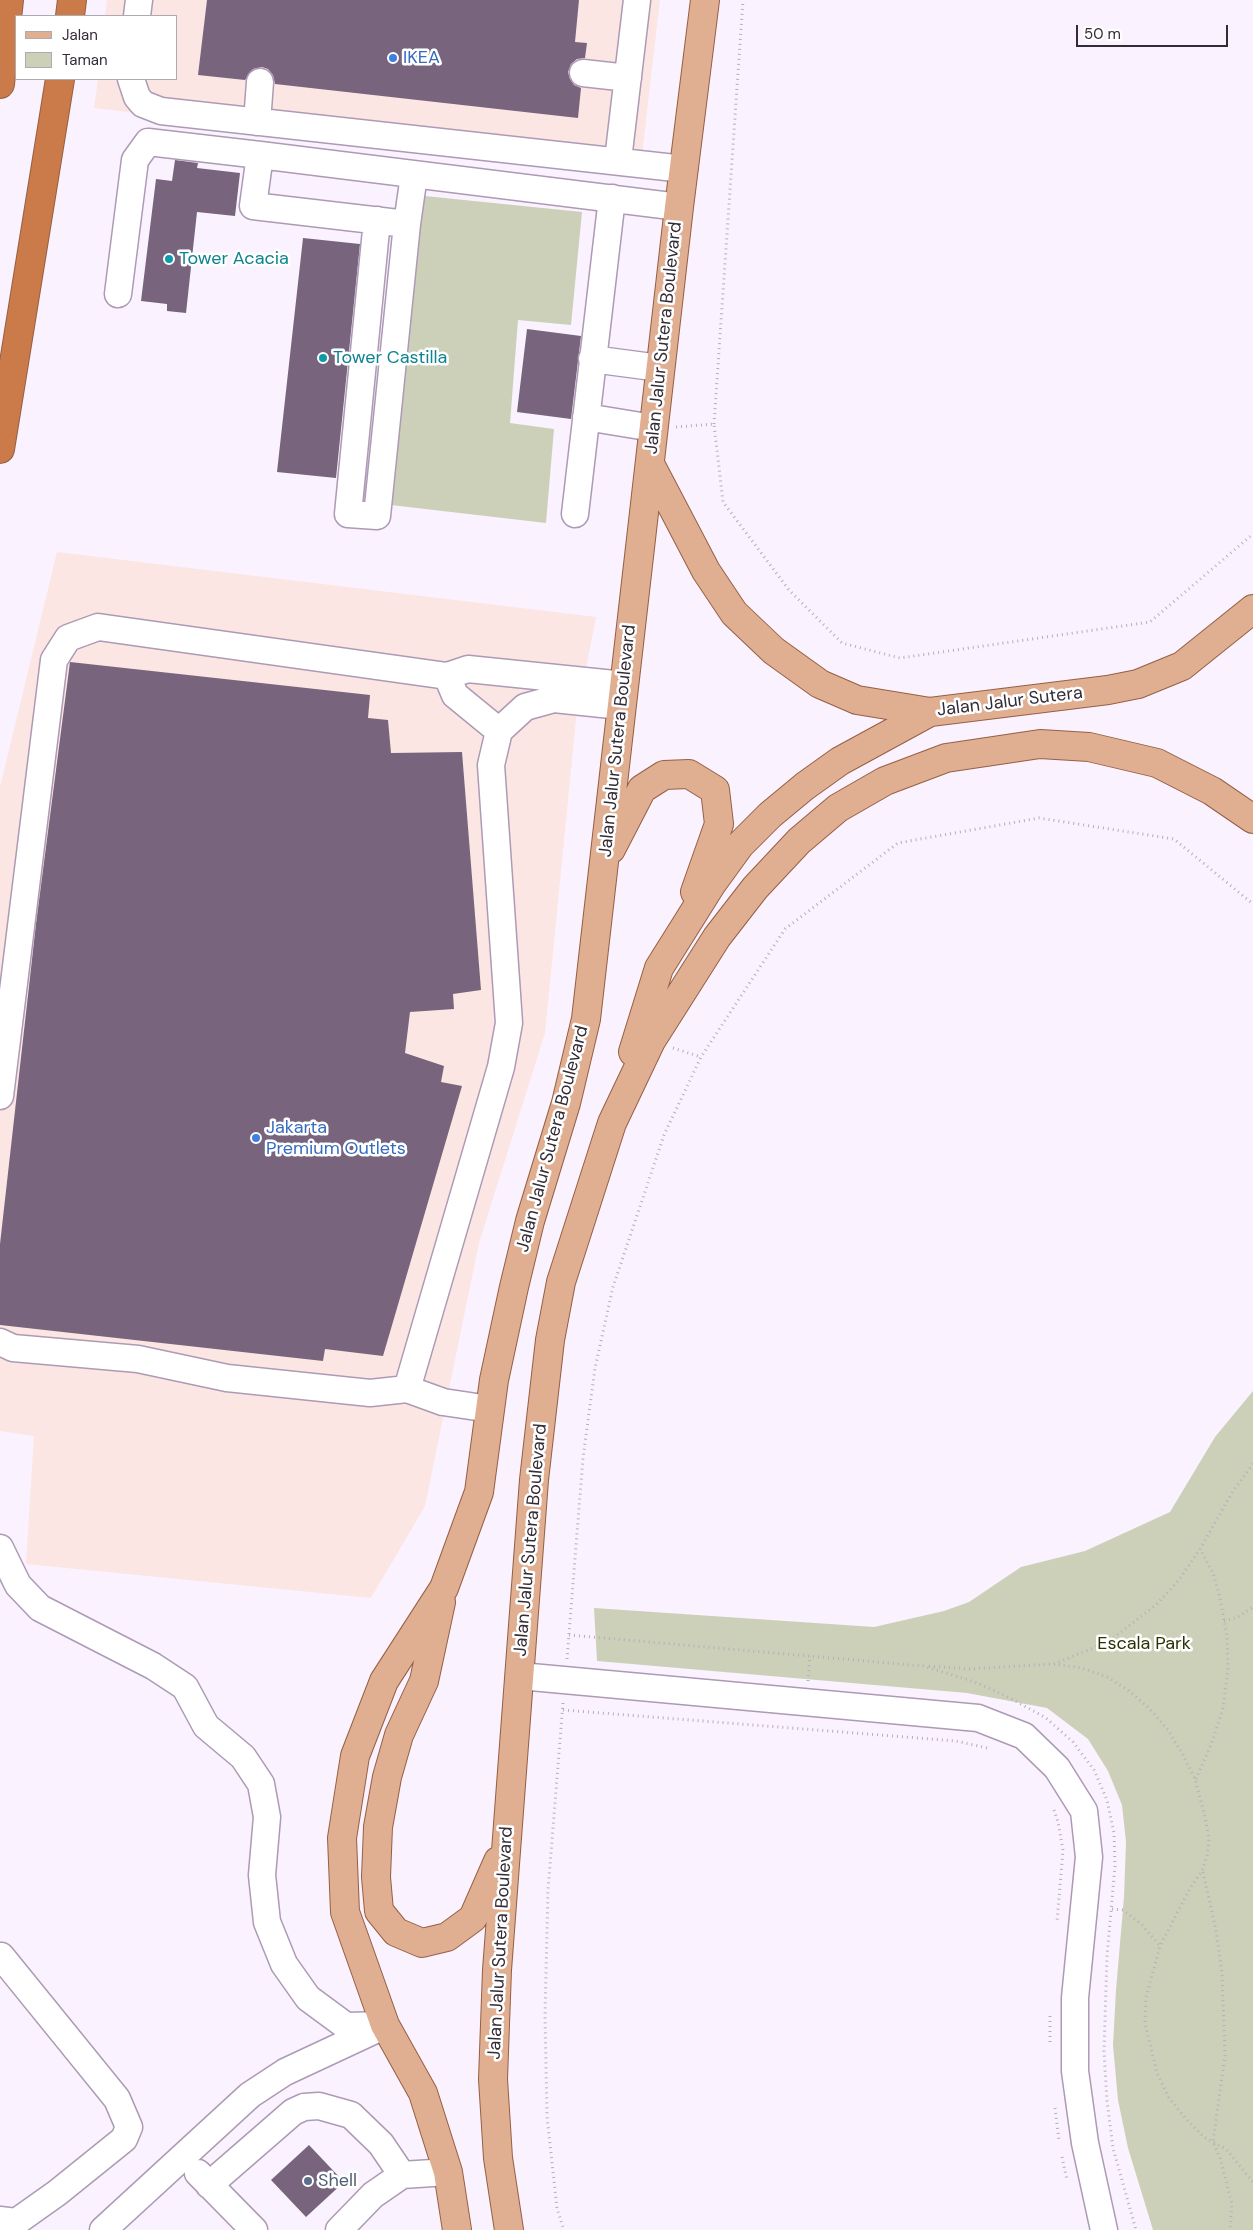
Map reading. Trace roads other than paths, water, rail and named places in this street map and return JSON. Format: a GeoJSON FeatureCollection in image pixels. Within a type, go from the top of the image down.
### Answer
{"type":"FeatureCollection","features":[{"type":"Feature","properties":{"kind":"highway"},"geometry":{"type":"LineString","coordinates":[[0,84],[9,0]]}},
{"type":"Feature","properties":{"kind":"highway"},"geometry":{"type":"LineString","coordinates":[[70,15],[72,0]]}},
{"type":"Feature","properties":{"kind":"highway"},"geometry":{"type":"LineString","coordinates":[[0,449],[60,80]]}},
{"type":"Feature","properties":{"kind":"main road","name":"Jalan Jalur Sutera Boulevard"},"geometry":{"type":"LineString","coordinates":[[457,2230],[448,2172],[424,2093],[385,2025],[345,1912],[342,1838],[355,1756],[384,1680],[444,1588],[478,1492],[490,1409],[514,1287],[530,1221],[566,1103],[586,1020],[660,368],[705,0]]}},
{"type":"Feature","properties":{"kind":"main road","name":"Jalan Jalur Sutera"},"geometry":{"type":"LineString","coordinates":[[650,464],[706,571],[734,613],[774,651],[820,684],[857,700],[930,712],[1108,690],[1138,684],[1182,666],[1253,609]]}},
{"type":"Feature","properties":{"kind":"main road"},"geometry":{"type":"LineString","coordinates":[[659,968],[711,885],[740,845],[770,815],[805,786],[840,762],[930,712]]}},
{"type":"Feature","properties":{"kind":"main road","name":"Jalan Jalur Sutera Boulevard"},"geometry":{"type":"LineString","coordinates":[[510,2230],[498,2158],[493,2079],[496,1970],[534,1480],[550,1340],[561,1282],[612,1123],[651,1041],[718,937],[755,888],[799,841],[838,808],[885,781],[946,758],[1040,744],[1089,747],[1157,764],[1212,791],[1253,819]]}},
{"type":"Feature","properties":{"kind":"main road"},"geometry":{"type":"LineString","coordinates":[[600,906],[611,850],[642,789],[664,775],[689,774],[714,790],[719,824],[701,877],[659,968],[612,1123]]}},
{"type":"Feature","properties":{"kind":"main road"},"geometry":{"type":"LineString","coordinates":[[444,1588],[424,1681],[399,1735],[386,1777],[378,1827],[376,1877],[379,1911],[396,1932],[422,1943],[447,1937],[473,1918],[506,1842]]}},
{"type":"Feature","properties":{"kind":"street"},"geometry":{"type":"LineString","coordinates":[[137,15],[139,0]]}},
{"type":"Feature","properties":{"kind":"street"},"geometry":{"type":"LineString","coordinates":[[618,160],[637,0]]}},
{"type":"Feature","properties":{"kind":"street"},"geometry":{"type":"LineString","coordinates":[[583,73],[628,78]]}},
{"type":"Feature","properties":{"kind":"street"},"geometry":{"type":"LineString","coordinates":[[131,80],[137,97],[143,104],[152,109],[618,160],[684,169]]}},
{"type":"Feature","properties":{"kind":"street"},"geometry":{"type":"LineString","coordinates":[[257,122],[260,82]]}},
{"type":"Feature","properties":{"kind":"street"},"geometry":{"type":"LineString","coordinates":[[118,294],[135,160],[148,142],[679,207]]}},
{"type":"Feature","properties":{"kind":"street"},"geometry":{"type":"LineString","coordinates":[[260,155],[254,206],[407,224]]}},
{"type":"Feature","properties":{"kind":"street"},"geometry":{"type":"LineString","coordinates":[[377,220],[348,514],[377,516],[407,224],[414,175]]}},
{"type":"Feature","properties":{"kind":"street"},"geometry":{"type":"LineString","coordinates":[[575,514],[612,198]]}},
{"type":"Feature","properties":{"kind":"street"},"geometry":{"type":"LineString","coordinates":[[592,359],[660,368]]}},
{"type":"Feature","properties":{"kind":"street"},"geometry":{"type":"LineString","coordinates":[[586,417],[653,428]]}},
{"type":"Feature","properties":{"kind":"street"},"geometry":{"type":"LineString","coordinates":[[0,1096],[54,660],[68,638],[98,627],[447,676],[468,669],[623,695]]}},
{"type":"Feature","properties":{"kind":"street"},"geometry":{"type":"LineString","coordinates":[[447,676],[455,695],[499,730]]}},
{"type":"Feature","properties":{"kind":"street"},"geometry":{"type":"LineString","coordinates":[[407,1389],[501,1067],[509,1023],[492,765],[499,730],[525,707],[554,699],[623,695]]}},
{"type":"Feature","properties":{"kind":"street"},"geometry":{"type":"LineString","coordinates":[[0,1342],[13,1348],[138,1359],[227,1378],[370,1393],[407,1389],[443,1402],[490,1409]]}},
{"type":"Feature","properties":{"kind":"street"},"geometry":{"type":"LineString","coordinates":[[0,1548],[18,1585],[40,1608],[153,1666],[185,1687],[206,1726],[243,1757],[261,1784],[267,1817],[262,1875],[267,1922],[284,1964],[308,1998],[346,2026],[385,2025]]}},
{"type":"Feature","properties":{"kind":"street"},"geometry":{"type":"LineString","coordinates":[[520,1676],[978,1718],[1024,1736],[1057,1768],[1084,1812],[1089,1857],[1075,1998],[1075,2071],[1085,2143],[1104,2230]]}},
{"type":"Feature","properties":{"kind":"street"},"geometry":{"type":"LineString","coordinates":[[1,1956],[117,2099],[125,2113],[129,2127],[124,2140],[13,2224]]}},
{"type":"Feature","properties":{"kind":"street"},"geometry":{"type":"LineString","coordinates":[[103,2230],[250,2095],[285,2072],[385,2025]]}},
{"type":"Feature","properties":{"kind":"street"},"geometry":{"type":"LineString","coordinates":[[209,2185],[293,2112],[304,2107],[319,2106],[351,2115],[381,2144],[402,2175]]}},
{"type":"Feature","properties":{"kind":"street"},"geometry":{"type":"LineString","coordinates":[[183,2158],[254,2230]]}},
{"type":"Feature","properties":{"kind":"street"},"geometry":{"type":"LineString","coordinates":[[339,2230],[373,2195],[402,2175],[448,2172]]}},
{"type":"Feature","properties":{"kind":"place","name":"IKEA"},"geometry":{"type":"Point","coordinates":[393,58]}},
{"type":"Feature","properties":{"kind":"place","name":"Tower Acacia"},"geometry":{"type":"Point","coordinates":[169,259]}},
{"type":"Feature","properties":{"kind":"place","name":"Tower Castilla"},"geometry":{"type":"Point","coordinates":[323,358]}},
{"type":"Feature","properties":{"kind":"place","name":"Jakarta Premium Outlets"},"geometry":{"type":"Point","coordinates":[256,1138]}},
{"type":"Feature","properties":{"kind":"place","name":"Shell"},"geometry":{"type":"Point","coordinates":[308,2181]}},
{"type":"Feature","properties":{"kind":"park label","name":"Escala Park"},"geometry":{"type":"Point","coordinates":[1144,1644]}}]}
